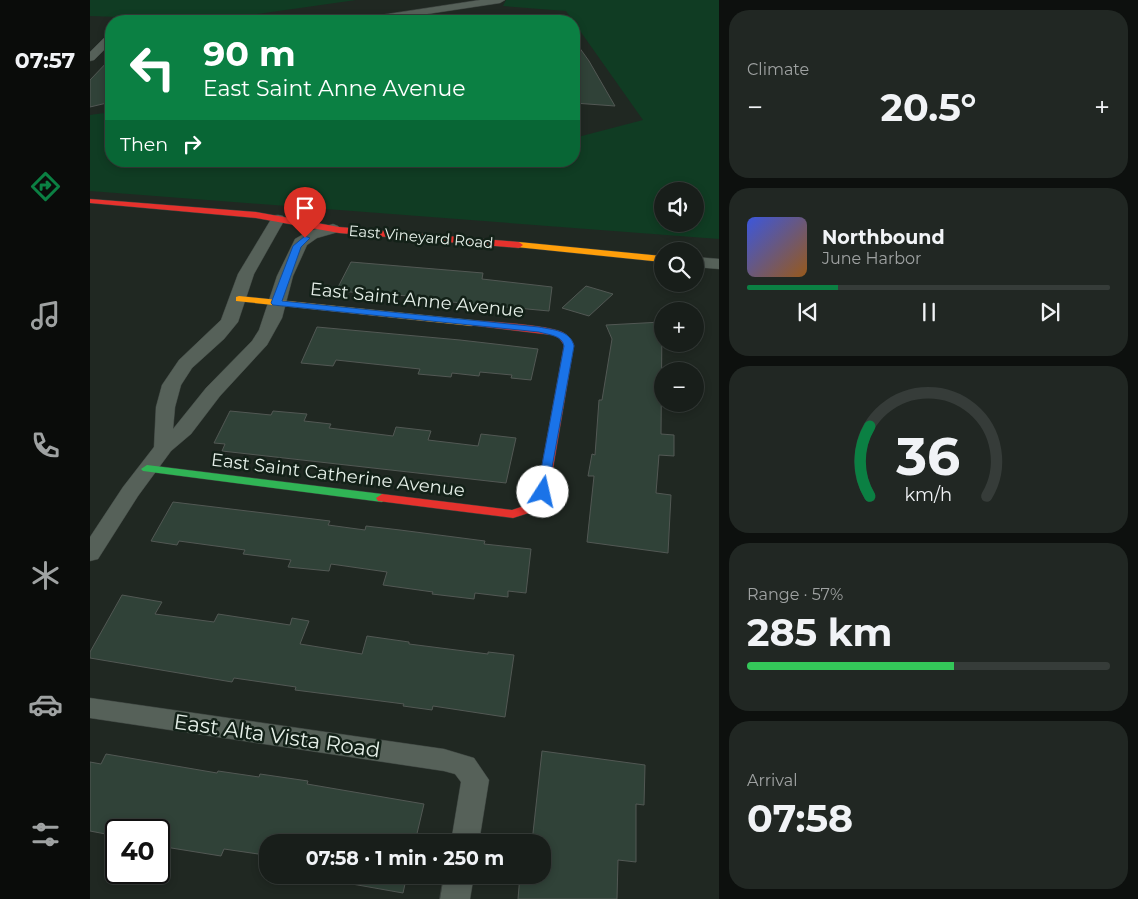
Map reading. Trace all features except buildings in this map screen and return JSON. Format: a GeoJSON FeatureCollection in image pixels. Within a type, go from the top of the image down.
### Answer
{"type":"FeatureCollection","features":[{"type":"Feature","properties":{"kind":"street"},"geometry":{"type":"LineString","coordinates":[[410,15],[500,0]]}},
{"type":"Feature","properties":{"kind":"street"},"geometry":{"type":"LineString","coordinates":[[96,35],[105,37]]}},
{"type":"Feature","properties":{"kind":"street"},"geometry":{"type":"LineString","coordinates":[[90,58],[105,44]]}},
{"type":"Feature","properties":{"kind":"street","name":"East Vineyard Road"},"geometry":{"type":"LineString","coordinates":[[90,201],[231,212],[333,229],[654,258]]}},
{"type":"Feature","properties":{"kind":"street"},"geometry":{"type":"LineString","coordinates":[[164,447],[165,403],[172,381],[186,363],[229,322],[239,299],[242,283],[278,219]]}},
{"type":"Feature","properties":{"kind":"street"},"geometry":{"type":"LineString","coordinates":[[90,554],[107,525],[164,447],[184,430],[213,392],[258,345],[273,318],[286,272],[300,242],[312,235],[333,229]]}},
{"type":"Feature","properties":{"kind":"street"},"geometry":{"type":"LineString","coordinates":[[704,263],[719,264]]}},
{"type":"Feature","properties":{"kind":"street"},"geometry":{"type":"LineString","coordinates":[[250,270],[286,272]]}},
{"type":"Feature","properties":{"kind":"street","name":"East Saint Anne Avenue"},"geometry":{"type":"LineString","coordinates":[[239,299],[539,330],[562,335],[568,340],[569,346],[543,492],[536,506],[525,512]]}},
{"type":"Feature","properties":{"kind":"street","name":"East Saint Catherine Avenue"},"geometry":{"type":"LineString","coordinates":[[147,469],[513,514],[525,512]]}},
{"type":"Feature","properties":{"kind":"street","name":"East Alta Vista Road"},"geometry":{"type":"LineString","coordinates":[[90,708],[444,760],[464,766],[475,780],[474,799],[467,834]]}},
{"type":"Feature","properties":{"kind":"street"},"geometry":{"type":"LineString","coordinates":[[455,899],[458,884]]}},
{"type":"Feature","properties":{"kind":"green space"},"geometry":{"type":"Polygon","coordinates":[[[90,0],[356,0],[250,15],[90,16],[90,0]]]}},
{"type":"Feature","properties":{"kind":"green space"},"geometry":{"type":"Polygon","coordinates":[[[506,0],[719,0],[719,239],[90,191],[90,115],[105,113],[105,167],[580,167],[580,136],[643,120],[580,31],[580,15],[569,15],[566,11],[503,6],[506,0]]]}},
{"type":"Feature","properties":{"kind":"traffic: fast"},"geometry":{"type":"LineString","coordinates":[[147,469],[382,498]]}},
{"type":"Feature","properties":{"kind":"traffic: slow"},"geometry":{"type":"LineString","coordinates":[[519,245],[654,258]]}},
{"type":"Feature","properties":{"kind":"traffic: slow"},"geometry":{"type":"LineString","coordinates":[[239,299],[472,323]]}},
{"type":"Feature","properties":{"kind":"traffic: jam"},"geometry":{"type":"LineString","coordinates":[[90,201],[256,215],[339,230],[519,245]]}},
{"type":"Feature","properties":{"kind":"traffic: jam"},"geometry":{"type":"LineString","coordinates":[[382,498],[513,514],[531,508],[543,492],[569,345],[563,336],[553,332],[472,323]]}},
{"type":"Feature","properties":{"kind":"route"},"geometry":{"type":"LineString","coordinates":[[305,238],[297,246],[276,303],[539,330],[562,335],[568,340],[569,346],[543,492]]}}]}
